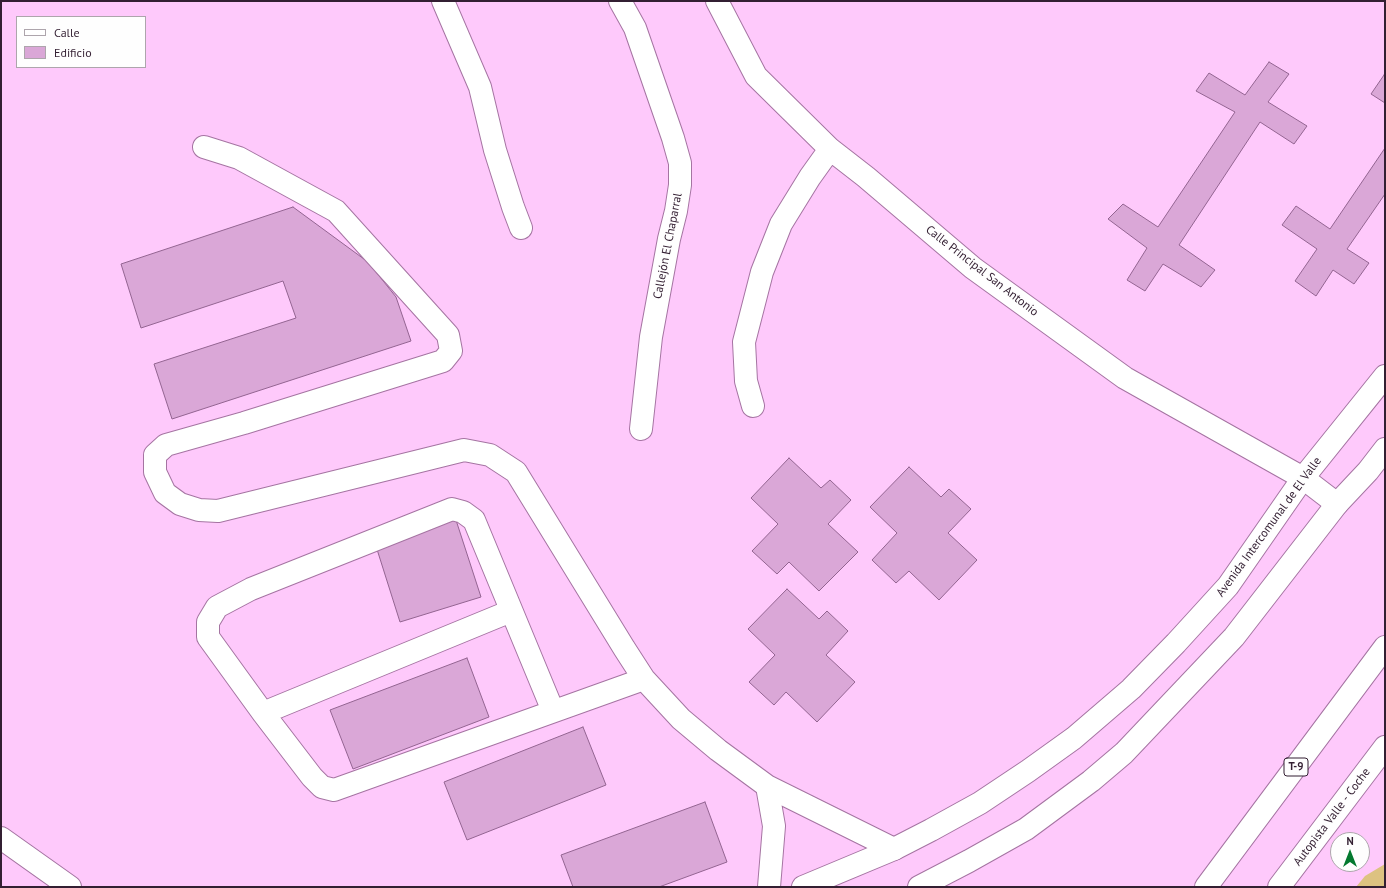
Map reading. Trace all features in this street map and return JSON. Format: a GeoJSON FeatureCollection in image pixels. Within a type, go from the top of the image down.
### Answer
{"type":"FeatureCollection","features":[{"type":"Feature","properties":{"kind":"main road"},"geometry":{"type":"LineString","coordinates":[[443,1],[480,87],[494,150],[521,228]]}},
{"type":"Feature","properties":{"kind":"main road","name":"Callejón El Chaparral"},"geometry":{"type":"LineString","coordinates":[[620,1],[635,28],[680,162],[680,185],[651,337],[640,429]]}},
{"type":"Feature","properties":{"kind":"main road","name":"Calle Principal San Antonio"},"geometry":{"type":"LineString","coordinates":[[717,1],[756,76],[830,149],[866,177],[973,268],[1124,378],[1303,478],[1337,504]]}},
{"type":"Feature","properties":{"kind":"main road"},"geometry":{"type":"LineString","coordinates":[[204,147],[239,158],[336,211],[448,335],[451,351],[443,361],[244,423],[166,445],[155,455],[156,472],[165,493],[180,504],[199,510],[218,511],[464,450],[490,455],[516,472],[644,679],[681,719],[718,750],[767,786],[894,849]]}},
{"type":"Feature","properties":{"kind":"main road"},"geometry":{"type":"LineString","coordinates":[[754,406],[746,381],[744,342],[762,272],[781,224],[810,177],[830,149]]}},
{"type":"Feature","properties":{"kind":"main road","name":"Avenida Intercomunal de El Valle"},"geometry":{"type":"LineString","coordinates":[[803,887],[894,849],[980,803],[1074,738],[1131,689],[1176,643],[1228,586],[1303,478],[1385,376]]}},
{"type":"Feature","properties":{"kind":"main road"},"geometry":{"type":"LineString","coordinates":[[919,887],[969,862],[1026,829],[1091,781],[1124,753],[1234,637],[1337,504],[1368,471],[1385,449]]}},
{"type":"Feature","properties":{"kind":"main road"},"geometry":{"type":"LineString","coordinates":[[553,711],[474,520],[462,512],[452,509],[251,590],[217,607],[208,622],[208,637],[263,713],[312,777],[322,787],[334,790],[644,679]]}},
{"type":"Feature","properties":{"kind":"main road"},"geometry":{"type":"LineString","coordinates":[[263,713],[512,611]]}},
{"type":"Feature","properties":{"kind":"main road","name":"T-9"},"geometry":{"type":"LineString","coordinates":[[1206,887],[1385,647]]}},
{"type":"Feature","properties":{"kind":"main road","name":"Autopista Valle - Coche"},"geometry":{"type":"LineString","coordinates":[[1279,887],[1385,747]]}},
{"type":"Feature","properties":{"kind":"main road"},"geometry":{"type":"LineString","coordinates":[[767,786],[774,826],[769,887]]}},
{"type":"Feature","properties":{"kind":"main road"},"geometry":{"type":"LineString","coordinates":[[1,838],[70,887]]}},
{"type":"Feature","properties":{"kind":"shaded area"},"geometry":{"type":"Polygon","coordinates":[[[1385,864],[1385,887],[1356,887],[1365,876],[1385,864]]]}},
{"type":"Feature","properties":{"kind":"building"},"geometry":{"type":"Polygon","coordinates":[[[1269,62],[1289,74],[1268,102],[1307,126],[1294,144],[1260,122],[1179,245],[1215,270],[1201,287],[1163,264],[1145,291],[1127,280],[1147,248],[1108,219],[1123,204],[1158,227],[1235,112],[1196,91],[1209,73],[1245,95],[1269,62]]]}},
{"type":"Feature","properties":{"kind":"building"},"geometry":{"type":"Polygon","coordinates":[[[1384,75],[1385,76],[1385,103],[1371,94],[1384,75]]]}},
{"type":"Feature","properties":{"kind":"building"},"geometry":{"type":"Polygon","coordinates":[[[1385,148],[1385,194],[1347,249],[1369,263],[1354,284],[1333,270],[1316,296],[1295,281],[1317,249],[1282,225],[1296,206],[1330,229],[1385,148]]]}},
{"type":"Feature","properties":{"kind":"building"},"geometry":{"type":"Polygon","coordinates":[[[293,207],[368,262],[396,297],[411,341],[172,419],[154,364],[296,318],[283,281],[141,328],[121,264],[293,207]]]}},
{"type":"Feature","properties":{"kind":"building"},"geometry":{"type":"Polygon","coordinates":[[[789,458],[821,488],[830,480],[851,500],[828,524],[858,552],[819,591],[789,562],[777,574],[752,551],[778,524],[751,498],[789,458]]]}},
{"type":"Feature","properties":{"kind":"building"},"geometry":{"type":"Polygon","coordinates":[[[909,467],[941,497],[949,489],[971,509],[948,533],[977,560],[939,600],[909,571],[896,583],[872,560],[897,533],[870,507],[909,467]]]}},
{"type":"Feature","properties":{"kind":"building"},"geometry":{"type":"Polygon","coordinates":[[[455,517],[481,597],[400,622],[375,543],[455,517]]]}},
{"type":"Feature","properties":{"kind":"building"},"geometry":{"type":"Polygon","coordinates":[[[787,589],[819,619],[827,611],[848,631],[826,655],[855,682],[817,722],[786,692],[774,705],[749,682],[775,655],[748,629],[787,589]]]}},
{"type":"Feature","properties":{"kind":"building"},"geometry":{"type":"Polygon","coordinates":[[[467,658],[489,717],[353,769],[330,710],[467,658]]]}},
{"type":"Feature","properties":{"kind":"building"},"geometry":{"type":"Polygon","coordinates":[[[583,727],[606,785],[467,840],[444,782],[583,727]]]}},
{"type":"Feature","properties":{"kind":"building"},"geometry":{"type":"Polygon","coordinates":[[[705,802],[727,862],[659,887],[573,887],[561,855],[705,802]]]}}]}
